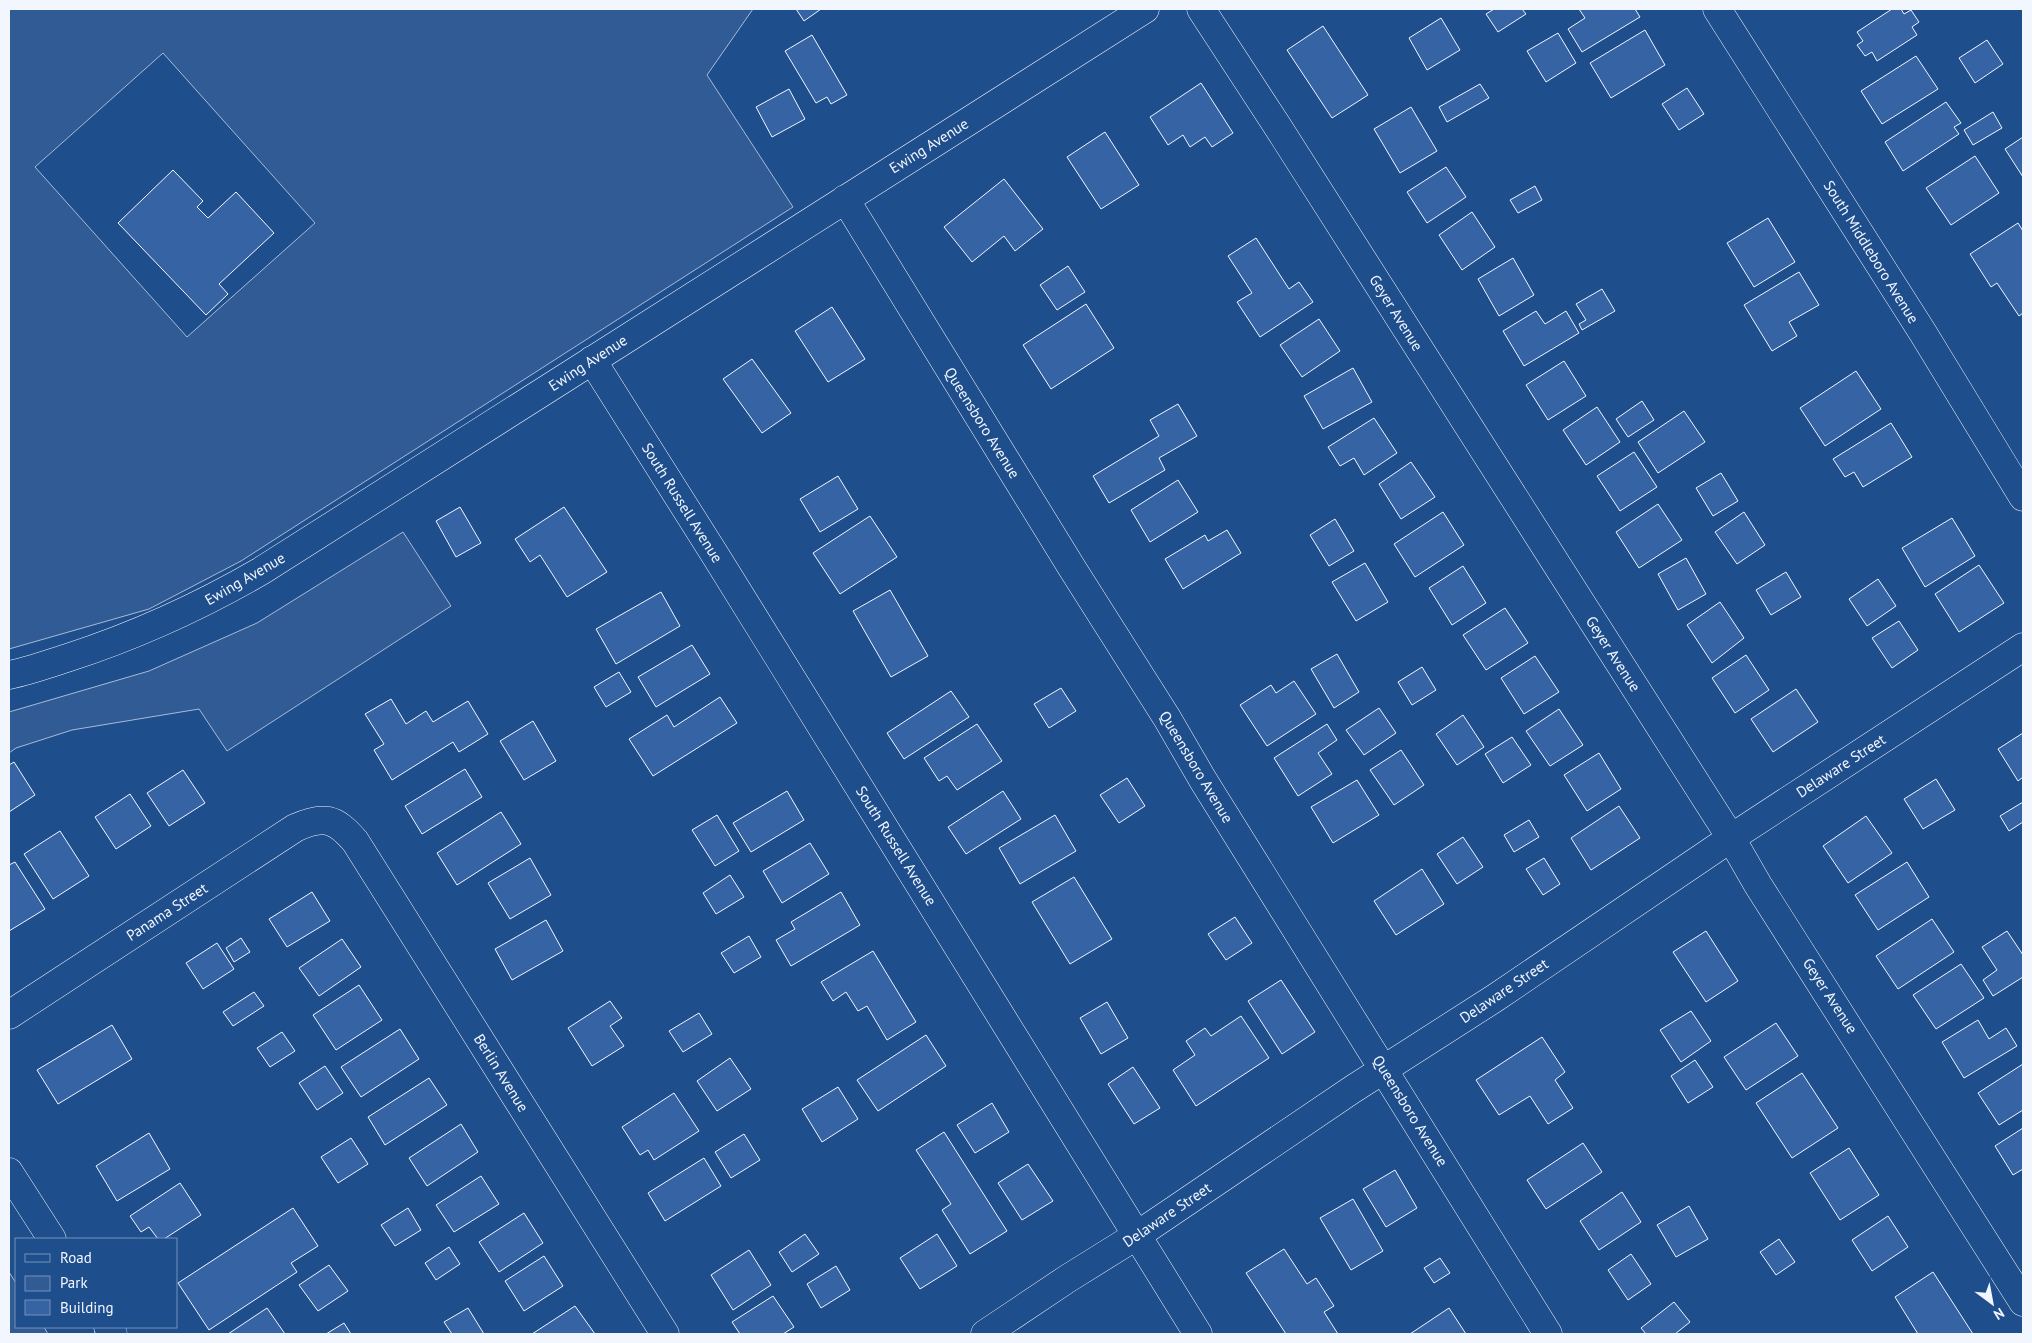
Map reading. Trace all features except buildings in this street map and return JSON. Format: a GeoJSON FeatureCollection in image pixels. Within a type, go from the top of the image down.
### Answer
{"type":"FeatureCollection","features":[{"type":"Feature","properties":{"kind":"street","name":"Ewing Avenue"},"geometry":{"type":"LineString","coordinates":[[9,675],[144,631],[216,597],[261,571],[1145,9]]}},
{"type":"Feature","properties":{"kind":"street","name":"Geyer Avenue"},"geometry":{"type":"LineString","coordinates":[[1200,9],[1281,132],[1731,838],[2023,1302]]}},
{"type":"Feature","properties":{"kind":"street","name":"South Middleboro Avenue"},"geometry":{"type":"LineString","coordinates":[[1717,9],[1923,333],[2023,497]]}},
{"type":"Feature","properties":{"kind":"street","name":"Queensboro Avenue"},"geometry":{"type":"LineString","coordinates":[[845,199],[1067,560],[1167,718],[1203,780],[1548,1334]]}},
{"type":"Feature","properties":{"kind":"street","name":"South Russell Avenue"},"geometry":{"type":"LineString","coordinates":[[592,360],[812,710],[1198,1334]]}},
{"type":"Feature","properties":{"kind":"street","name":"Delaware Street"},"geometry":{"type":"LineString","coordinates":[[985,1334],[1136,1236],[1384,1069],[1496,998],[1731,838],[2023,647]]}},
{"type":"Feature","properties":{"kind":"street","name":"Panama Street"},"geometry":{"type":"LineString","coordinates":[[9,1015],[295,828],[313,820],[329,820]]}},
{"type":"Feature","properties":{"kind":"street","name":"Berlin Avenue"},"geometry":{"type":"LineString","coordinates":[[329,820],[343,827],[355,841],[665,1334]]}},
{"type":"Feature","properties":{"kind":"street"},"geometry":{"type":"LineString","coordinates":[[9,1172],[51,1238]]}},
{"type":"Feature","properties":{"kind":"green space"},"geometry":{"type":"Polygon","coordinates":[[[9,9],[753,9],[707,75],[793,207],[241,561],[149,609],[9,649],[9,9]],[[163,53],[35,167],[187,337],[315,223],[163,53]]]}},
{"type":"Feature","properties":{"kind":"green space"},"geometry":{"type":"Polygon","coordinates":[[[403,532],[451,606],[227,751],[199,709],[72,730],[16,748],[9,753],[9,712],[149,671],[257,623],[403,532]]]}},
{"type":"Feature","properties":{"kind":"green space"},"geometry":{"type":"Polygon","coordinates":[[[9,1272],[15,1281],[15,1328],[45,1328],[48,1334],[9,1334],[9,1272]]]}}]}
